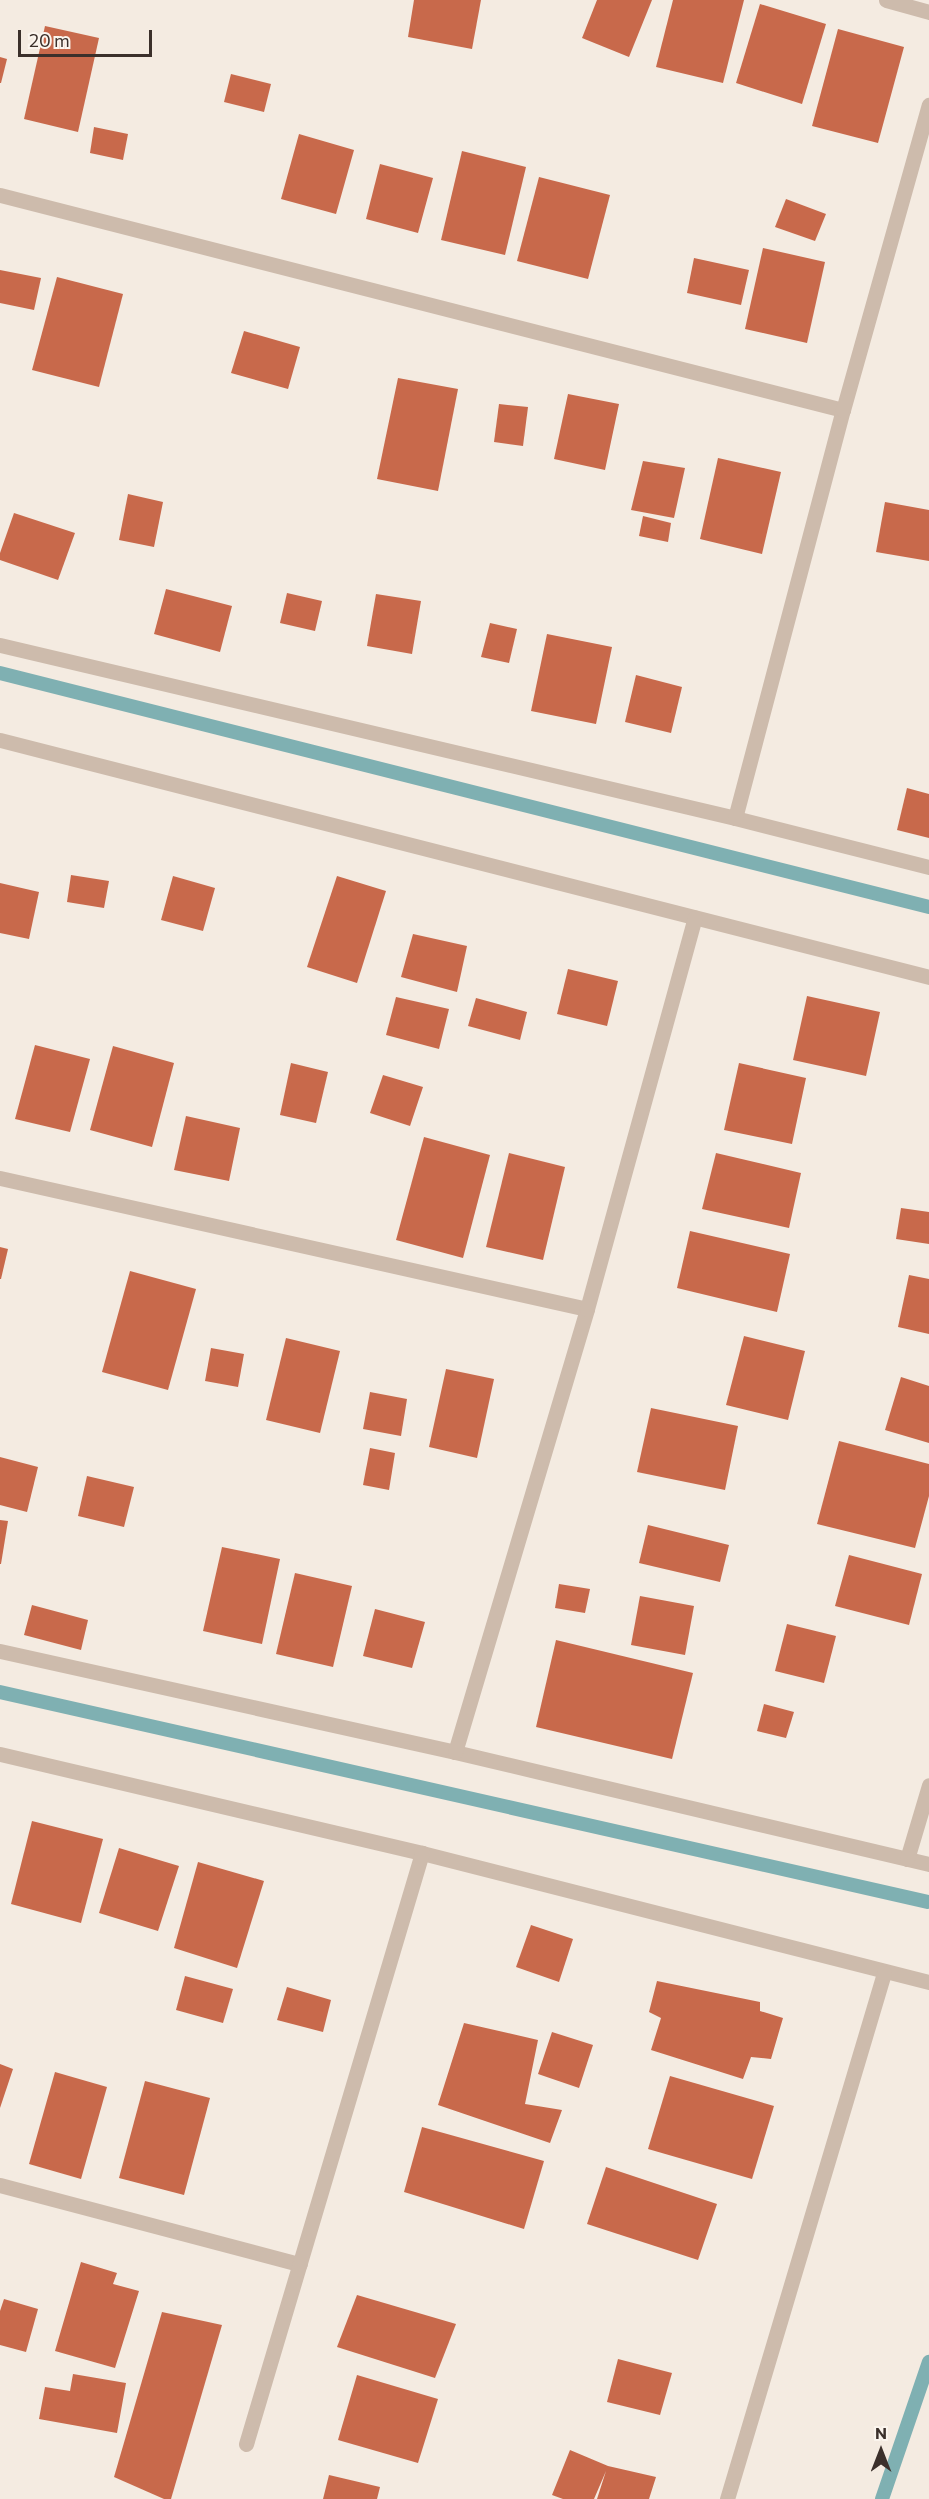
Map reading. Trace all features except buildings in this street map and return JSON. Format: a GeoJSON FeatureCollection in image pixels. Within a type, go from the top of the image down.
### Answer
{"type":"FeatureCollection","features":[{"type":"Feature","properties":{"kind":"street"},"geometry":{"type":"LineString","coordinates":[[886,0],[929,12]]}},
{"type":"Feature","properties":{"kind":"street"},"geometry":{"type":"LineString","coordinates":[[735,818],[843,410],[929,105]]}},
{"type":"Feature","properties":{"kind":"street"},"geometry":{"type":"LineString","coordinates":[[0,195],[843,410]]}},
{"type":"Feature","properties":{"kind":"street"},"geometry":{"type":"LineString","coordinates":[[0,645],[735,818],[929,867]]}},
{"type":"Feature","properties":{"kind":"street"},"geometry":{"type":"LineString","coordinates":[[0,740],[929,977]]}},
{"type":"Feature","properties":{"kind":"street"},"geometry":{"type":"LineString","coordinates":[[455,1752],[587,1309],[695,918]]}},
{"type":"Feature","properties":{"kind":"street"},"geometry":{"type":"LineString","coordinates":[[0,1178],[587,1309]]}},
{"type":"Feature","properties":{"kind":"street"},"geometry":{"type":"LineString","coordinates":[[0,1651],[455,1752],[929,1864]]}},
{"type":"Feature","properties":{"kind":"street"},"geometry":{"type":"LineString","coordinates":[[0,1754],[422,1853],[884,1973],[929,1982]]}},
{"type":"Feature","properties":{"kind":"street"},"geometry":{"type":"LineString","coordinates":[[906,1859],[929,1785]]}},
{"type":"Feature","properties":{"kind":"street"},"geometry":{"type":"LineString","coordinates":[[246,2444],[422,1853]]}},
{"type":"Feature","properties":{"kind":"street"},"geometry":{"type":"LineString","coordinates":[[727,2499],[884,1973]]}},
{"type":"Feature","properties":{"kind":"street"},"geometry":{"type":"LineString","coordinates":[[0,2185],[300,2264]]}},
{"type":"Feature","properties":{"kind":"waterway"},"geometry":{"type":"LineString","coordinates":[[0,673],[929,907]]}},
{"type":"Feature","properties":{"kind":"waterway"},"geometry":{"type":"LineString","coordinates":[[0,1692],[928,1902]]}},
{"type":"Feature","properties":{"kind":"waterway"},"geometry":{"type":"LineString","coordinates":[[882,2499],[929,2362]]}}]}
